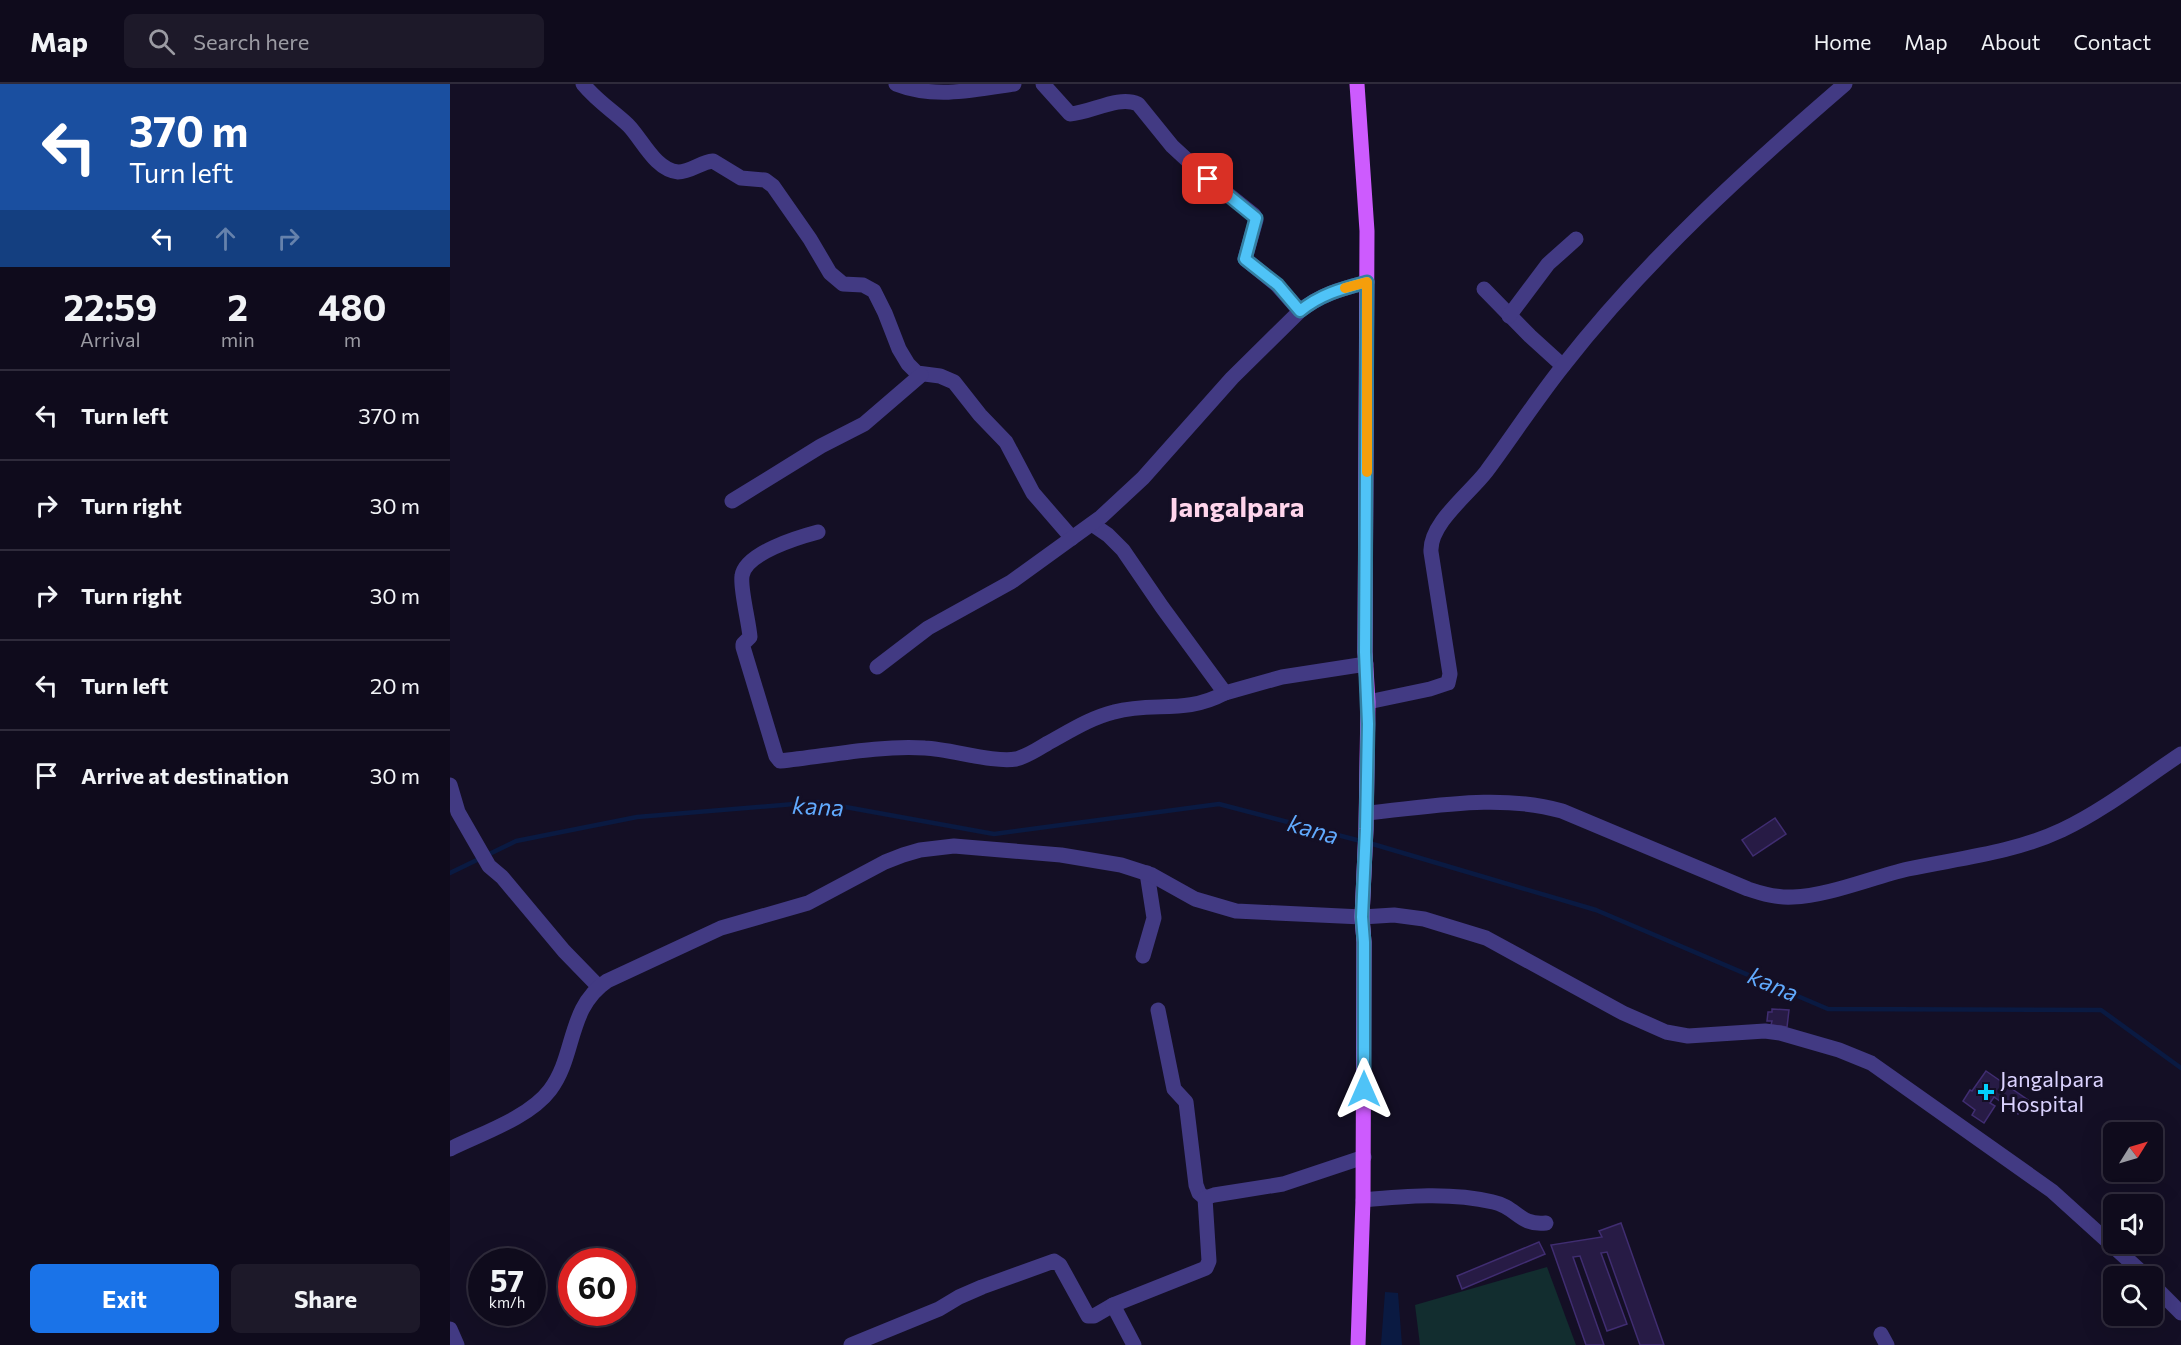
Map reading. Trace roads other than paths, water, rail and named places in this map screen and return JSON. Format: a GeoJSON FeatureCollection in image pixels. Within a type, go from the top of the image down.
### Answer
{"type":"FeatureCollection","features":[{"type":"Feature","properties":{"kind":"main road"},"geometry":{"type":"LineString","coordinates":[[1358,84],[1366,220],[1366,664],[1368,702],[1367,813],[1362,917],[1364,1157],[1358,1345]]}},
{"type":"Feature","properties":{"kind":"street"},"geometry":{"type":"LineString","coordinates":[[584,84],[602,105],[627,124],[650,153],[669,169],[676,172],[686,171],[713,161],[741,178],[759,179],[770,183],[786,203],[834,278],[843,284],[869,287],[873,291],[903,356],[913,370],[921,375],[940,376],[954,382],[980,415],[1006,442],[1033,493],[1072,538]]}},
{"type":"Feature","properties":{"kind":"street"},"geometry":{"type":"LineString","coordinates":[[896,84],[935,92],[956,92],[1014,84]]}},
{"type":"Feature","properties":{"kind":"street"},"geometry":{"type":"LineString","coordinates":[[1043,84],[1070,114],[1119,103],[1138,104],[1172,146],[1254,215],[1256,220],[1245,259],[1278,285],[1300,311]]}},
{"type":"Feature","properties":{"kind":"street"},"geometry":{"type":"LineString","coordinates":[[1368,702],[1430,689],[1450,680],[1432,561],[1432,538],[1445,518],[1494,461],[1563,366],[1623,295],[1718,196],[1845,84]]}},
{"type":"Feature","properties":{"kind":"street"},"geometry":{"type":"LineString","coordinates":[[1509,316],[1548,264],[1576,239]]}},
{"type":"Feature","properties":{"kind":"street"},"geometry":{"type":"LineString","coordinates":[[877,667],[928,628],[1011,582],[1092,524],[1143,478],[1232,378],[1300,311],[1331,291],[1367,282]]}},
{"type":"Feature","properties":{"kind":"street"},"geometry":{"type":"LineString","coordinates":[[1484,289],[1509,316],[1563,366]]}},
{"type":"Feature","properties":{"kind":"street"},"geometry":{"type":"LineString","coordinates":[[732,501],[821,446],[864,424],[921,375]]}},
{"type":"Feature","properties":{"kind":"street"},"geometry":{"type":"LineString","coordinates":[[1092,524],[1108,535],[1123,550],[1225,693]]}},
{"type":"Feature","properties":{"kind":"street"},"geometry":{"type":"LineString","coordinates":[[818,532],[770,550],[749,564],[742,576],[750,637],[743,647],[775,753],[780,761],[906,747],[940,749],[1013,759],[1032,753],[1088,721],[1114,711],[1189,706],[1282,677],[1366,664]]}},
{"type":"Feature","properties":{"kind":"street"},"geometry":{"type":"LineString","coordinates":[[1367,813],[1480,802],[1505,801],[1531,804],[1562,811],[1748,889],[1765,894],[1794,897],[1820,893],[1908,869],[2003,850],[2044,837],[2086,818],[2181,754]]}},
{"type":"Feature","properties":{"kind":"street"},"geometry":{"type":"LineString","coordinates":[[450,785],[462,828],[486,862],[502,877],[564,951],[599,987]]}},
{"type":"Feature","properties":{"kind":"street"},"geometry":{"type":"LineString","coordinates":[[450,1149],[519,1115],[547,1094],[557,1077],[581,1010],[599,987],[721,928],[808,903],[885,862],[920,850],[954,846],[1088,858],[1121,865],[1147,873],[1195,899],[1236,911],[1362,917],[1409,916],[1476,934],[1623,1013],[1666,1032],[1688,1036],[1765,1031],[1811,1041],[1859,1058],[1889,1074],[2052,1191],[2135,1266]]}},
{"type":"Feature","properties":{"kind":"street"},"geometry":{"type":"LineString","coordinates":[[1143,956],[1153,927],[1154,913],[1147,873]]}},
{"type":"Feature","properties":{"kind":"street"},"geometry":{"type":"LineString","coordinates":[[851,1345],[939,1309],[975,1290],[1054,1261],[1060,1265],[1088,1316],[1094,1316],[1113,1305],[1206,1268],[1209,1261],[1205,1198],[1199,1193],[1196,1185],[1186,1102],[1174,1089],[1158,1010]]}},
{"type":"Feature","properties":{"kind":"street"},"geometry":{"type":"LineString","coordinates":[[1205,1198],[1276,1186],[1364,1157]]}},
{"type":"Feature","properties":{"kind":"street"},"geometry":{"type":"LineString","coordinates":[[1363,1200],[1404,1197],[1480,1199],[1505,1206],[1527,1222],[1546,1223]]}},
{"type":"Feature","properties":{"kind":"street"},"geometry":{"type":"LineString","coordinates":[[2163,1295],[2181,1313]]}},
{"type":"Feature","properties":{"kind":"street"},"geometry":{"type":"LineString","coordinates":[[1113,1305],[1134,1345]]}},
{"type":"Feature","properties":{"kind":"street"},"geometry":{"type":"LineString","coordinates":[[450,1329],[457,1345]]}},
{"type":"Feature","properties":{"kind":"water"},"geometry":{"type":"Polygon","coordinates":[[[1385,1292],[1398,1293],[1402,1345],[1381,1345],[1385,1292]]]}},
{"type":"Feature","properties":{"kind":"waterway","name":"kana"},"geometry":{"type":"LineString","coordinates":[[450,873],[516,841],[637,817],[818,802],[994,834],[1219,804],[1376,845],[1596,910],[1828,1009],[2101,1010],[2181,1068]]}},
{"type":"Feature","properties":{"kind":"place","name":"Jangalpara Hospital"},"geometry":{"type":"Point","coordinates":[1986,1092]}},
{"type":"Feature","properties":{"kind":"district","name":"Jangalpara"},"geometry":{"type":"Point","coordinates":[1237,507]}}]}
